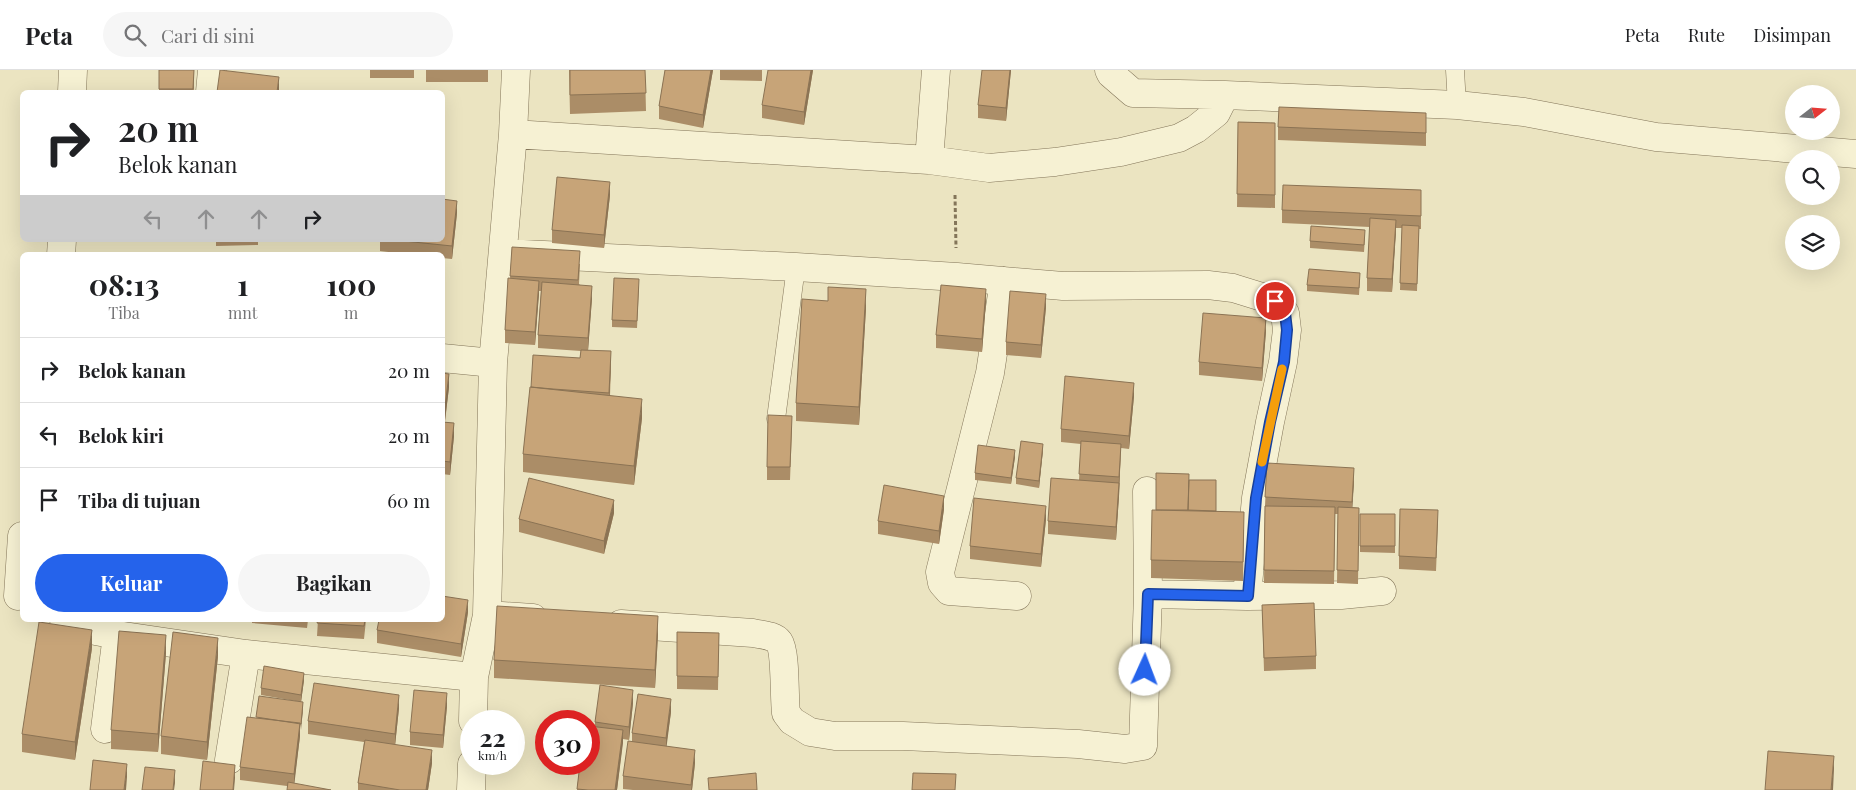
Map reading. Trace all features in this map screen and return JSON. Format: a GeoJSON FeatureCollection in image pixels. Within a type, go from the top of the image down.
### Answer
{"type":"FeatureCollection","features":[{"type":"Feature","properties":{"kind":"street"},"geometry":{"type":"LineString","coordinates":[[72,90],[73,70]]}},
{"type":"Feature","properties":{"kind":"street"},"geometry":{"type":"LineString","coordinates":[[210,90],[212,70]]}},
{"type":"Feature","properties":{"kind":"street"},"geometry":{"type":"LineString","coordinates":[[473,710],[474,677],[487,615],[493,363],[513,134],[516,70]]}},
{"type":"Feature","properties":{"kind":"street"},"geometry":{"type":"LineString","coordinates":[[936,70],[942,162]]}},
{"type":"Feature","properties":{"kind":"street"},"geometry":{"type":"LineString","coordinates":[[1109,70],[1110,74],[1133,93],[1457,105],[1524,112],[1656,138],[1856,154]]}},
{"type":"Feature","properties":{"kind":"street"},"geometry":{"type":"LineString","coordinates":[[513,134],[942,162],[989,168],[1055,162],[1121,152],[1180,138],[1196,129],[1216,113],[1225,96]]}},
{"type":"Feature","properties":{"kind":"street"},"geometry":{"type":"LineString","coordinates":[[502,253],[796,267],[1063,286],[1208,285],[1233,288],[1275,301],[1285,313],[1287,330],[1284,362],[1270,422],[1256,498],[1248,596]]}},
{"type":"Feature","properties":{"kind":"street"},"geometry":{"type":"LineString","coordinates":[[1004,282],[990,373],[940,572],[942,583],[949,591],[1017,596]]}},
{"type":"Feature","properties":{"kind":"street"},"geometry":{"type":"LineString","coordinates":[[445,358],[493,363]]}},
{"type":"Feature","properties":{"kind":"street"},"geometry":{"type":"LineString","coordinates":[[594,623],[753,633],[772,637],[779,642],[783,653],[786,713],[792,721],[810,732],[835,736],[903,736],[1078,744],[1125,749],[1143,746],[1148,594],[1147,491]]}},
{"type":"Feature","properties":{"kind":"street"},"geometry":{"type":"LineString","coordinates":[[9,594],[20,545]]}},
{"type":"Feature","properties":{"kind":"street"},"geometry":{"type":"LineString","coordinates":[[1148,594],[1248,596],[1349,595],[1382,591]]}},
{"type":"Feature","properties":{"kind":"street"},"geometry":{"type":"LineString","coordinates":[[487,615],[555,620]]}},
{"type":"Feature","properties":{"kind":"street"},"geometry":{"type":"LineString","coordinates":[[64,625],[117,636],[246,654],[474,677]]}},
{"type":"Feature","properties":{"kind":"street"},"geometry":{"type":"LineString","coordinates":[[105,729],[117,636]]}},
{"type":"Feature","properties":{"kind":"street"},"geometry":{"type":"LineString","coordinates":[[229,760],[246,654]]}},
{"type":"Feature","properties":{"kind":"street"},"geometry":{"type":"LineString","coordinates":[[471,790],[472,775]]}},
{"type":"Feature","properties":{"kind":"lane"},"geometry":{"type":"LineString","coordinates":[[1456,70],[1457,105]]}},
{"type":"Feature","properties":{"kind":"lane"},"geometry":{"type":"LineString","coordinates":[[776,419],[796,267]]}},
{"type":"Feature","properties":{"kind":"path"},"geometry":{"type":"LineString","coordinates":[[942,162],[957,277]]}},
{"type":"Feature","properties":{"kind":"building"},"geometry":{"type":"Polygon","coordinates":[[[159,70],[194,70],[193,89],[159,89],[159,70]]]}},
{"type":"Feature","properties":{"kind":"building"},"geometry":{"type":"Polygon","coordinates":[[[220,70],[279,77],[277,90],[217,90],[220,70]]]}},
{"type":"Feature","properties":{"kind":"building"},"geometry":{"type":"Polygon","coordinates":[[[570,70],[645,70],[646,93],[570,95],[570,70]]]}},
{"type":"Feature","properties":{"kind":"building"},"geometry":{"type":"Polygon","coordinates":[[[665,70],[711,70],[703,115],[659,106],[665,70]]]}},
{"type":"Feature","properties":{"kind":"building"},"geometry":{"type":"Polygon","coordinates":[[[768,70],[811,70],[804,112],[762,105],[768,70]]]}},
{"type":"Feature","properties":{"kind":"building"},"geometry":{"type":"Polygon","coordinates":[[[982,70],[1010,70],[1006,108],[978,105],[982,70]]]}},
{"type":"Feature","properties":{"kind":"building"},"geometry":{"type":"Polygon","coordinates":[[[1279,107],[1426,113],[1426,133],[1278,127],[1279,107]]]}},
{"type":"Feature","properties":{"kind":"building"},"geometry":{"type":"Polygon","coordinates":[[[1238,122],[1275,123],[1275,195],[1237,194],[1238,122]]]}},
{"type":"Feature","properties":{"kind":"building"},"geometry":{"type":"Polygon","coordinates":[[[557,177],[610,182],[604,235],[552,230],[557,177]]]}},
{"type":"Feature","properties":{"kind":"building"},"geometry":{"type":"Polygon","coordinates":[[[1283,185],[1421,190],[1421,216],[1282,210],[1283,185]]]}},
{"type":"Feature","properties":{"kind":"building"},"geometry":{"type":"Polygon","coordinates":[[[445,199],[457,201],[452,246],[413,242],[445,242],[445,199]]]}},
{"type":"Feature","properties":{"kind":"building"},"geometry":{"type":"Polygon","coordinates":[[[1370,218],[1396,220],[1392,279],[1367,278],[1370,218]]]}},
{"type":"Feature","properties":{"kind":"building"},"geometry":{"type":"Polygon","coordinates":[[[1402,225],[1419,226],[1417,284],[1400,283],[1402,225]]]}},
{"type":"Feature","properties":{"kind":"building"},"geometry":{"type":"Polygon","coordinates":[[[1311,226],[1365,230],[1364,245],[1310,241],[1311,226]]]}},
{"type":"Feature","properties":{"kind":"building"},"geometry":{"type":"Polygon","coordinates":[[[512,247],[580,251],[578,280],[510,276],[512,247]]]}},
{"type":"Feature","properties":{"kind":"building"},"geometry":{"type":"Polygon","coordinates":[[[1309,269],[1360,273],[1359,288],[1307,285],[1309,269]]]}},
{"type":"Feature","properties":{"kind":"building"},"geometry":{"type":"Polygon","coordinates":[[[508,278],[539,281],[535,332],[505,330],[508,278]]]}},
{"type":"Feature","properties":{"kind":"building"},"geometry":{"type":"Polygon","coordinates":[[[614,278],[639,279],[637,321],[612,320],[614,278]]]}},
{"type":"Feature","properties":{"kind":"building"},"geometry":{"type":"Polygon","coordinates":[[[542,282],[592,286],[588,338],[538,335],[542,282]]]}},
{"type":"Feature","properties":{"kind":"building"},"geometry":{"type":"Polygon","coordinates":[[[941,285],[986,289],[982,339],[936,335],[941,285]]]}},
{"type":"Feature","properties":{"kind":"building"},"geometry":{"type":"Polygon","coordinates":[[[828,287],[866,289],[859,407],[796,403],[802,299],[828,301],[828,287]]]}},
{"type":"Feature","properties":{"kind":"building"},"geometry":{"type":"Polygon","coordinates":[[[1010,291],[1046,294],[1041,345],[1006,342],[1010,291]]]}},
{"type":"Feature","properties":{"kind":"building"},"geometry":{"type":"Polygon","coordinates":[[[1203,313],[1266,318],[1262,368],[1199,362],[1203,313]]]}},
{"type":"Feature","properties":{"kind":"building"},"geometry":{"type":"Polygon","coordinates":[[[581,350],[611,351],[609,393],[531,387],[533,355],[580,358],[581,350]]]}},
{"type":"Feature","properties":{"kind":"building"},"geometry":{"type":"Polygon","coordinates":[[[445,373],[449,374],[445,407],[445,373]]]}},
{"type":"Feature","properties":{"kind":"building"},"geometry":{"type":"Polygon","coordinates":[[[1065,376],[1134,383],[1129,436],[1061,429],[1065,376]]]}},
{"type":"Feature","properties":{"kind":"building"},"geometry":{"type":"Polygon","coordinates":[[[530,387],[642,399],[634,466],[523,454],[530,387]]]}},
{"type":"Feature","properties":{"kind":"building"},"geometry":{"type":"Polygon","coordinates":[[[768,415],[792,416],[790,467],[767,467],[768,415]]]}},
{"type":"Feature","properties":{"kind":"building"},"geometry":{"type":"Polygon","coordinates":[[[445,422],[454,423],[450,462],[445,461],[445,422]]]}},
{"type":"Feature","properties":{"kind":"building"},"geometry":{"type":"Polygon","coordinates":[[[1021,441],[1043,444],[1039,481],[1016,478],[1021,441]]]}},
{"type":"Feature","properties":{"kind":"building"},"geometry":{"type":"Polygon","coordinates":[[[1081,441],[1121,444],[1119,477],[1079,474],[1081,441]]]}},
{"type":"Feature","properties":{"kind":"building"},"geometry":{"type":"Polygon","coordinates":[[[978,445],[1015,450],[1011,478],[975,473],[978,445]]]}},
{"type":"Feature","properties":{"kind":"building"},"geometry":{"type":"Polygon","coordinates":[[[1267,463],[1354,468],[1352,502],[1265,497],[1267,463]]]}},
{"type":"Feature","properties":{"kind":"building"},"geometry":{"type":"Polygon","coordinates":[[[1156,473],[1189,474],[1188,510],[1156,510],[1156,473]]]}},
{"type":"Feature","properties":{"kind":"building"},"geometry":{"type":"Polygon","coordinates":[[[529,478],[614,500],[604,541],[519,519],[529,478]]]}},
{"type":"Feature","properties":{"kind":"building"},"geometry":{"type":"Polygon","coordinates":[[[1051,478],[1119,483],[1116,527],[1048,521],[1051,478]]]}},
{"type":"Feature","properties":{"kind":"building"},"geometry":{"type":"Polygon","coordinates":[[[1189,480],[1216,480],[1216,511],[1188,510],[1189,480]]]}},
{"type":"Feature","properties":{"kind":"building"},"geometry":{"type":"Polygon","coordinates":[[[884,485],[944,496],[939,531],[878,521],[884,485]]]}},
{"type":"Feature","properties":{"kind":"building"},"geometry":{"type":"Polygon","coordinates":[[[974,498],[1046,506],[1041,554],[970,546],[974,498]]]}},
{"type":"Feature","properties":{"kind":"building"},"geometry":{"type":"Polygon","coordinates":[[[1265,506],[1335,507],[1334,571],[1264,570],[1265,506]]]}},
{"type":"Feature","properties":{"kind":"building"},"geometry":{"type":"Polygon","coordinates":[[[1338,507],[1359,508],[1358,571],[1337,570],[1338,507]]]}},
{"type":"Feature","properties":{"kind":"building"},"geometry":{"type":"Polygon","coordinates":[[[1400,509],[1438,510],[1436,558],[1399,556],[1400,509]]]}},
{"type":"Feature","properties":{"kind":"building"},"geometry":{"type":"Polygon","coordinates":[[[1152,510],[1244,512],[1243,562],[1151,560],[1152,510]]]}},
{"type":"Feature","properties":{"kind":"building"},"geometry":{"type":"Polygon","coordinates":[[[1360,514],[1395,514],[1395,546],[1360,546],[1360,514]]]}},
{"type":"Feature","properties":{"kind":"building"},"geometry":{"type":"Polygon","coordinates":[[[445,596],[468,600],[461,644],[377,630],[379,622],[445,622],[445,596]]]}},
{"type":"Feature","properties":{"kind":"building"},"geometry":{"type":"Polygon","coordinates":[[[1314,603],[1316,656],[1264,658],[1262,605],[1314,603]]]}},
{"type":"Feature","properties":{"kind":"building"},"geometry":{"type":"Polygon","coordinates":[[[497,606],[658,616],[655,670],[494,660],[497,606]]]}},
{"type":"Feature","properties":{"kind":"building"},"geometry":{"type":"Polygon","coordinates":[[[39,622],[92,630],[75,742],[22,734],[39,622]]]}},
{"type":"Feature","properties":{"kind":"building"},"geometry":{"type":"Polygon","coordinates":[[[317,622],[365,622],[364,626],[317,622]]]}},
{"type":"Feature","properties":{"kind":"building"},"geometry":{"type":"Polygon","coordinates":[[[119,631],[166,635],[158,734],[111,730],[119,631]]]}},
{"type":"Feature","properties":{"kind":"building"},"geometry":{"type":"Polygon","coordinates":[[[173,632],[218,638],[207,742],[161,736],[173,632]]]}},
{"type":"Feature","properties":{"kind":"building"},"geometry":{"type":"Polygon","coordinates":[[[677,632],[719,633],[718,677],[677,676],[677,632]]]}},
{"type":"Feature","properties":{"kind":"building"},"geometry":{"type":"Polygon","coordinates":[[[264,666],[304,673],[301,695],[261,688],[264,666]]]}},
{"type":"Feature","properties":{"kind":"building"},"geometry":{"type":"Polygon","coordinates":[[[314,683],[399,695],[395,734],[308,721],[314,683]]]}},
{"type":"Feature","properties":{"kind":"building"},"geometry":{"type":"Polygon","coordinates":[[[600,685],[633,690],[629,727],[600,723],[600,710],[597,710],[600,685]]]}},
{"type":"Feature","properties":{"kind":"building"},"geometry":{"type":"Polygon","coordinates":[[[414,690],[447,693],[443,735],[410,732],[414,690]]]}},
{"type":"Feature","properties":{"kind":"building"},"geometry":{"type":"Polygon","coordinates":[[[638,694],[671,699],[666,738],[632,733],[638,694]]]}},
{"type":"Feature","properties":{"kind":"building"},"geometry":{"type":"Polygon","coordinates":[[[259,696],[303,702],[301,724],[256,717],[259,696]]]}},
{"type":"Feature","properties":{"kind":"building"},"geometry":{"type":"Polygon","coordinates":[[[247,717],[300,723],[294,774],[240,767],[247,717]]]}},
{"type":"Feature","properties":{"kind":"building"},"geometry":{"type":"Polygon","coordinates":[[[600,727],[623,730],[615,790],[577,789],[579,775],[600,775],[600,727]]]}},
{"type":"Feature","properties":{"kind":"building"},"geometry":{"type":"Polygon","coordinates":[[[365,740],[432,750],[426,790],[400,790],[358,783],[365,740]]]}},
{"type":"Feature","properties":{"kind":"building"},"geometry":{"type":"Polygon","coordinates":[[[628,741],[695,750],[691,785],[623,776],[628,741]]]}},
{"type":"Feature","properties":{"kind":"building"},"geometry":{"type":"Polygon","coordinates":[[[1768,751],[1834,756],[1831,790],[1765,790],[1768,751]]]}},
{"type":"Feature","properties":{"kind":"building"},"geometry":{"type":"Polygon","coordinates":[[[93,760],[127,764],[124,790],[90,790],[93,760]]]}},
{"type":"Feature","properties":{"kind":"building"},"geometry":{"type":"Polygon","coordinates":[[[203,761],[235,765],[233,790],[200,790],[203,761]]]}},
{"type":"Feature","properties":{"kind":"building"},"geometry":{"type":"Polygon","coordinates":[[[145,767],[175,770],[173,790],[142,790],[145,767]]]}},
{"type":"Feature","properties":{"kind":"building"},"geometry":{"type":"Polygon","coordinates":[[[756,773],[757,790],[709,790],[708,778],[756,773]]]}},
{"type":"Feature","properties":{"kind":"building"},"geometry":{"type":"Polygon","coordinates":[[[913,773],[956,774],[955,790],[912,790],[913,773]]]}},
{"type":"Feature","properties":{"kind":"building"},"geometry":{"type":"Polygon","coordinates":[[[288,782],[331,790],[287,790],[288,782]]]}},
{"type":"Feature","properties":{"kind":"slow traffic"},"geometry":{"type":"LineString","coordinates":[[1262,462],[1282,369]]}},
{"type":"Feature","properties":{"kind":"route"},"geometry":{"type":"LineString","coordinates":[[1145,670],[1148,594],[1248,596],[1256,498],[1270,422],[1284,362],[1287,330],[1285,313],[1275,301]]}}]}
